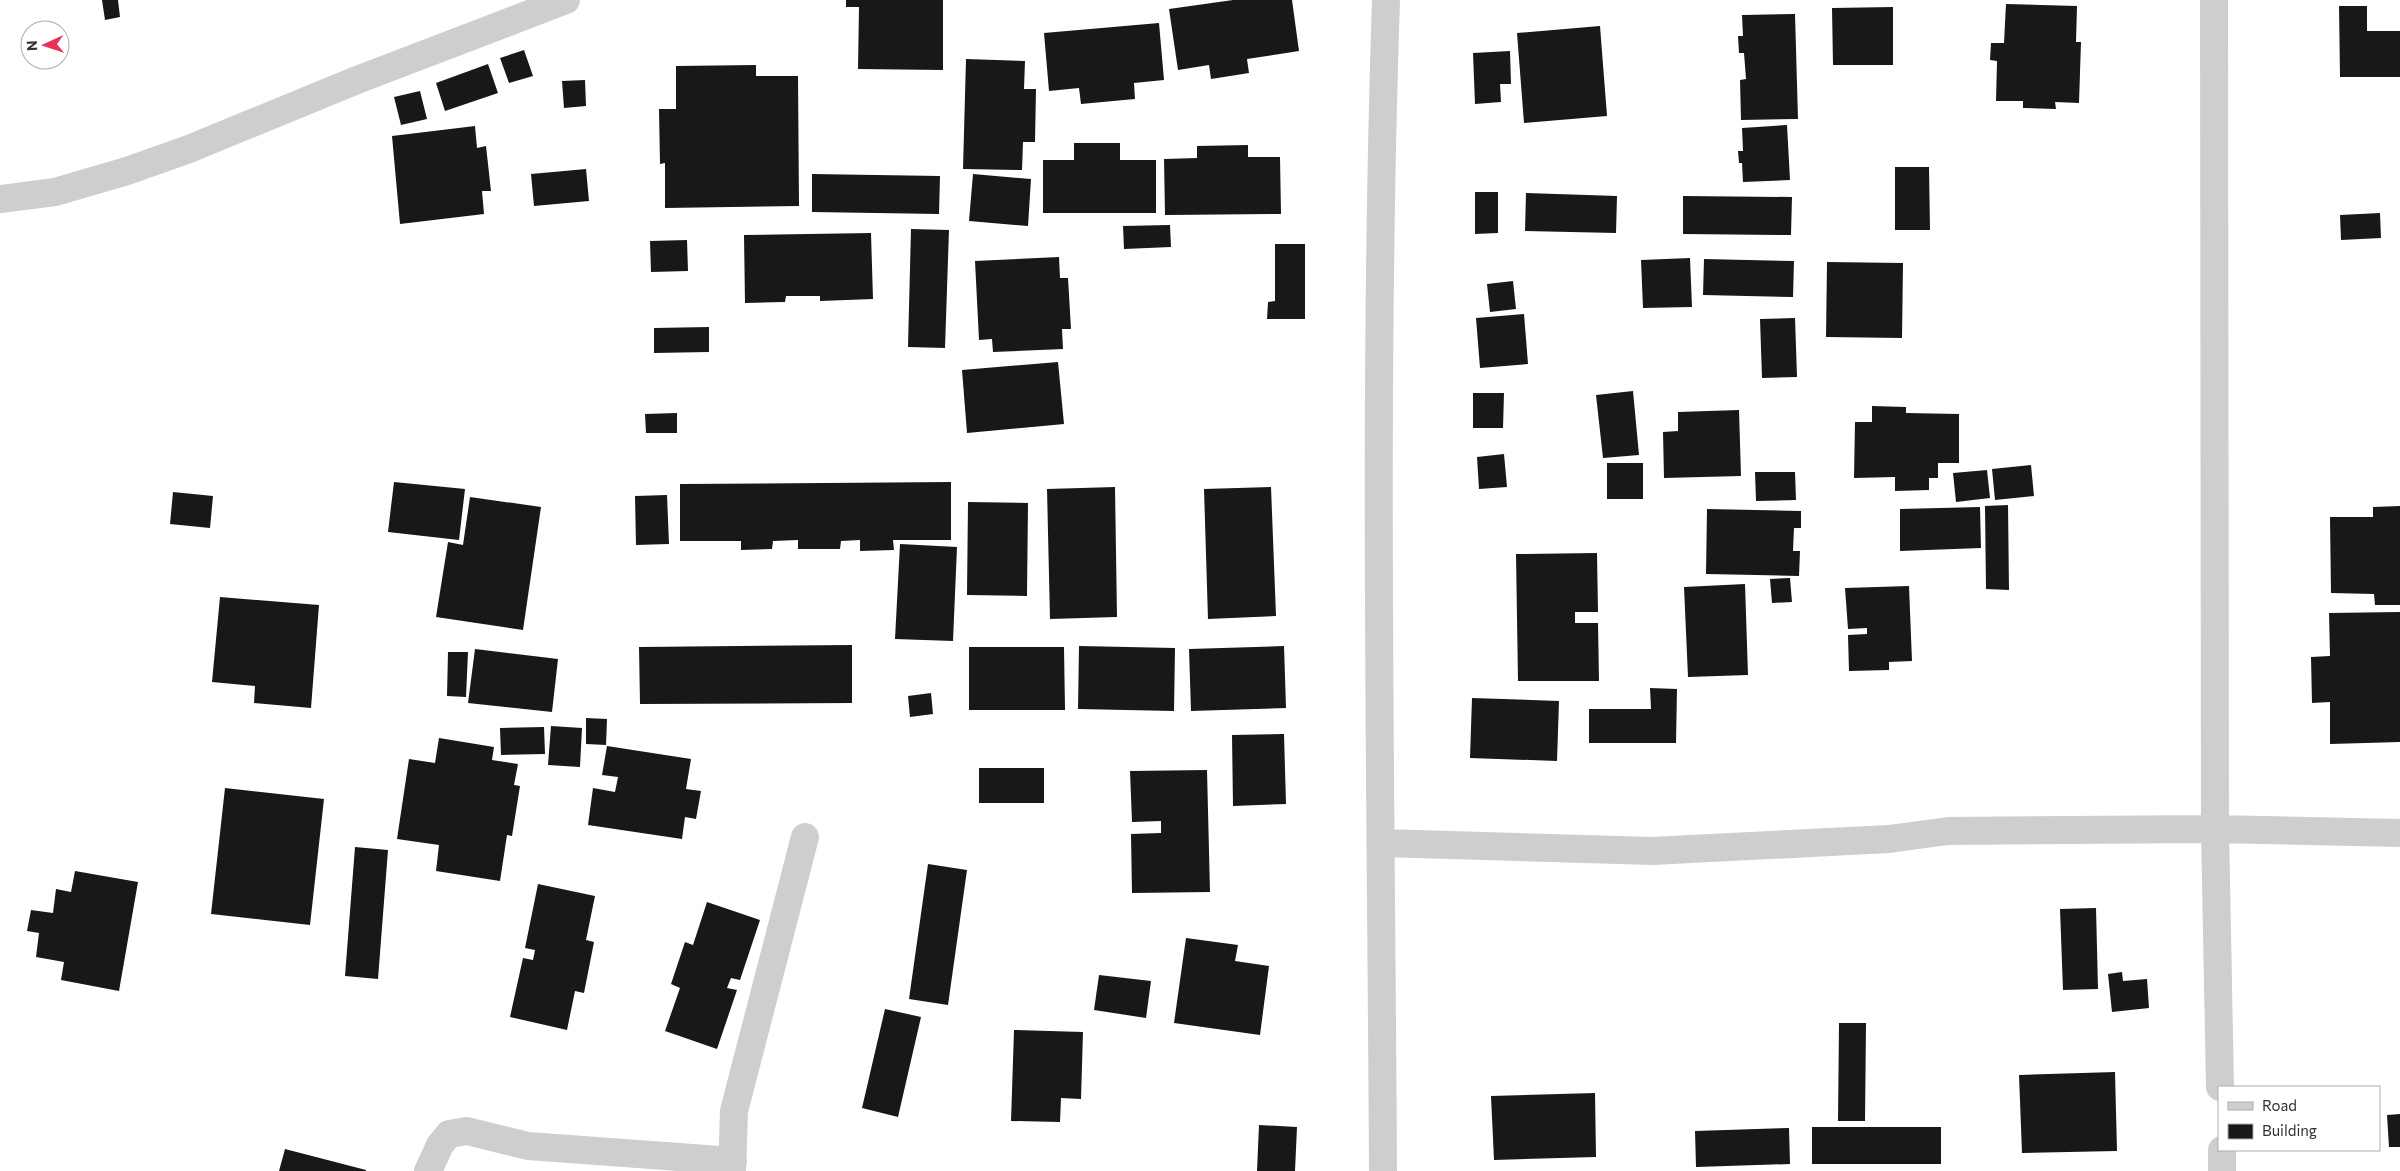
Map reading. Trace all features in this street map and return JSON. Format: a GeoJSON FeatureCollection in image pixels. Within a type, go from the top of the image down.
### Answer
{"type":"FeatureCollection","features":[{"type":"Feature","properties":{"kind":"street"},"geometry":{"type":"LineString","coordinates":[[0,199],[55,192],[127,171],[566,0]]}},
{"type":"Feature","properties":{"kind":"street"},"geometry":{"type":"LineString","coordinates":[[1383,1171],[1380,413],[1382,137],[1386,0]]}},
{"type":"Feature","properties":{"kind":"street"},"geometry":{"type":"LineString","coordinates":[[2214,0],[2215,829],[2220,1086]]}},
{"type":"Feature","properties":{"kind":"street"},"geometry":{"type":"LineString","coordinates":[[1381,842],[1652,851],[1889,838],[1948,831],[2215,829],[2400,833]]}},
{"type":"Feature","properties":{"kind":"street"},"geometry":{"type":"LineString","coordinates":[[428,1171],[440,1145],[449,1134],[461,1131],[528,1146],[733,1166],[734,1111],[805,837]]}},
{"type":"Feature","properties":{"kind":"street"},"geometry":{"type":"LineString","coordinates":[[2222,1151],[2222,1171]]}},
{"type":"Feature","properties":{"kind":"building"},"geometry":{"type":"Polygon","coordinates":[[[102,0],[118,0],[120,17],[105,20],[102,0]]]}},
{"type":"Feature","properties":{"kind":"building"},"geometry":{"type":"Polygon","coordinates":[[[846,0],[943,0],[943,70],[858,69],[859,7],[846,7],[846,0]]]}},
{"type":"Feature","properties":{"kind":"building"},"geometry":{"type":"Polygon","coordinates":[[[1233,0],[1292,0],[1299,51],[1247,59],[1249,73],[1211,79],[1209,65],[1178,70],[1169,9],[1233,0]]]}},
{"type":"Feature","properties":{"kind":"building"},"geometry":{"type":"Polygon","coordinates":[[[2006,4],[2077,6],[2076,42],[2081,42],[2079,103],[2055,102],[2056,109],[2023,108],[2023,101],[1996,101],[1997,61],[1990,60],[1991,43],[2004,43],[2006,4]]]}},
{"type":"Feature","properties":{"kind":"building"},"geometry":{"type":"Polygon","coordinates":[[[2339,6],[2367,6],[2367,31],[2400,31],[2400,77],[2340,77],[2339,6]]]}},
{"type":"Feature","properties":{"kind":"building"},"geometry":{"type":"Polygon","coordinates":[[[1893,7],[1893,65],[1833,65],[1832,8],[1893,7]]]}},
{"type":"Feature","properties":{"kind":"building"},"geometry":{"type":"Polygon","coordinates":[[[1795,14],[1798,119],[1741,120],[1740,80],[1746,79],[1744,53],[1739,53],[1738,36],[1743,36],[1742,15],[1795,14]]]}},
{"type":"Feature","properties":{"kind":"building"},"geometry":{"type":"Polygon","coordinates":[[[1159,23],[1164,80],[1134,83],[1135,99],[1081,104],[1079,88],[1049,91],[1044,33],[1159,23]]]}},
{"type":"Feature","properties":{"kind":"building"},"geometry":{"type":"Polygon","coordinates":[[[1600,26],[1607,116],[1524,123],[1517,33],[1600,26]]]}},
{"type":"Feature","properties":{"kind":"building"},"geometry":{"type":"Polygon","coordinates":[[[524,50],[533,76],[509,83],[500,58],[524,50]]]}},
{"type":"Feature","properties":{"kind":"building"},"geometry":{"type":"Polygon","coordinates":[[[1510,51],[1511,84],[1500,84],[1501,102],[1475,104],[1473,53],[1510,51]]]}},
{"type":"Feature","properties":{"kind":"building"},"geometry":{"type":"Polygon","coordinates":[[[966,59],[1025,61],[1024,89],[1036,89],[1035,142],[1023,142],[1022,170],[963,169],[966,59]]]}},
{"type":"Feature","properties":{"kind":"building"},"geometry":{"type":"Polygon","coordinates":[[[488,64],[498,93],[445,111],[436,83],[488,64]]]}},
{"type":"Feature","properties":{"kind":"building"},"geometry":{"type":"Polygon","coordinates":[[[756,65],[756,76],[798,76],[799,206],[665,208],[665,163],[660,164],[659,109],[676,109],[676,66],[756,65]]]}},
{"type":"Feature","properties":{"kind":"building"},"geometry":{"type":"Polygon","coordinates":[[[585,80],[586,106],[564,108],[562,81],[585,80]]]}},
{"type":"Feature","properties":{"kind":"building"},"geometry":{"type":"Polygon","coordinates":[[[420,91],[427,119],[401,125],[394,97],[420,91]]]}},
{"type":"Feature","properties":{"kind":"building"},"geometry":{"type":"Polygon","coordinates":[[[1787,125],[1790,180],[1743,182],[1742,163],[1739,163],[1738,151],[1743,151],[1742,128],[1787,125]]]}},
{"type":"Feature","properties":{"kind":"building"},"geometry":{"type":"Polygon","coordinates":[[[475,126],[477,148],[486,146],[491,191],[482,191],[484,214],[400,224],[392,136],[475,126]]]}},
{"type":"Feature","properties":{"kind":"building"},"geometry":{"type":"Polygon","coordinates":[[[1074,143],[1120,143],[1120,160],[1156,160],[1156,213],[1043,213],[1043,160],[1074,160],[1074,143]]]}},
{"type":"Feature","properties":{"kind":"building"},"geometry":{"type":"Polygon","coordinates":[[[1248,145],[1248,157],[1280,157],[1281,214],[1165,215],[1164,159],[1197,158],[1197,146],[1248,145]]]}},
{"type":"Feature","properties":{"kind":"building"},"geometry":{"type":"Polygon","coordinates":[[[1895,167],[1929,167],[1930,230],[1895,230],[1895,167]]]}},
{"type":"Feature","properties":{"kind":"building"},"geometry":{"type":"Polygon","coordinates":[[[586,169],[589,201],[534,206],[531,174],[586,169]]]}},
{"type":"Feature","properties":{"kind":"building"},"geometry":{"type":"Polygon","coordinates":[[[812,174],[940,176],[939,214],[812,212],[812,174]]]}},
{"type":"Feature","properties":{"kind":"building"},"geometry":{"type":"Polygon","coordinates":[[[973,174],[1031,179],[1028,226],[969,221],[973,174]]]}},
{"type":"Feature","properties":{"kind":"building"},"geometry":{"type":"Polygon","coordinates":[[[1475,192],[1498,192],[1498,233],[1475,234],[1475,192]]]}},
{"type":"Feature","properties":{"kind":"building"},"geometry":{"type":"Polygon","coordinates":[[[1526,193],[1617,196],[1616,233],[1525,231],[1526,193]]]}},
{"type":"Feature","properties":{"kind":"building"},"geometry":{"type":"Polygon","coordinates":[[[1683,196],[1792,197],[1791,235],[1683,234],[1683,196]]]}},
{"type":"Feature","properties":{"kind":"building"},"geometry":{"type":"Polygon","coordinates":[[[2380,213],[2381,238],[2341,240],[2340,215],[2380,213]]]}},
{"type":"Feature","properties":{"kind":"building"},"geometry":{"type":"Polygon","coordinates":[[[1170,225],[1171,247],[1124,249],[1123,226],[1170,225]]]}},
{"type":"Feature","properties":{"kind":"building"},"geometry":{"type":"Polygon","coordinates":[[[911,229],[949,230],[945,348],[908,347],[911,229]]]}},
{"type":"Feature","properties":{"kind":"building"},"geometry":{"type":"Polygon","coordinates":[[[871,233],[873,299],[820,301],[820,296],[786,296],[785,302],[745,303],[744,235],[871,233]]]}},
{"type":"Feature","properties":{"kind":"building"},"geometry":{"type":"Polygon","coordinates":[[[687,240],[688,271],[651,272],[650,241],[687,240]]]}},
{"type":"Feature","properties":{"kind":"building"},"geometry":{"type":"Polygon","coordinates":[[[1275,244],[1305,244],[1305,319],[1267,319],[1268,302],[1275,301],[1275,244]]]}},
{"type":"Feature","properties":{"kind":"building"},"geometry":{"type":"Polygon","coordinates":[[[1059,257],[1060,278],[1068,278],[1071,329],[1062,329],[1063,349],[993,352],[992,339],[979,340],[975,261],[1059,257]]]}},
{"type":"Feature","properties":{"kind":"building"},"geometry":{"type":"Polygon","coordinates":[[[1690,258],[1692,307],[1643,308],[1641,260],[1690,258]]]}},
{"type":"Feature","properties":{"kind":"building"},"geometry":{"type":"Polygon","coordinates":[[[1704,259],[1794,261],[1793,297],[1703,295],[1704,259]]]}},
{"type":"Feature","properties":{"kind":"building"},"geometry":{"type":"Polygon","coordinates":[[[1827,262],[1903,263],[1902,338],[1826,337],[1827,262]]]}},
{"type":"Feature","properties":{"kind":"building"},"geometry":{"type":"Polygon","coordinates":[[[1513,281],[1516,309],[1490,312],[1487,284],[1513,281]]]}},
{"type":"Feature","properties":{"kind":"building"},"geometry":{"type":"Polygon","coordinates":[[[1524,314],[1528,364],[1480,368],[1476,318],[1524,314]]]}},
{"type":"Feature","properties":{"kind":"building"},"geometry":{"type":"Polygon","coordinates":[[[1795,318],[1797,377],[1762,378],[1760,319],[1795,318]]]}},
{"type":"Feature","properties":{"kind":"building"},"geometry":{"type":"Polygon","coordinates":[[[709,327],[709,352],[654,353],[654,328],[709,327]]]}},
{"type":"Feature","properties":{"kind":"building"},"geometry":{"type":"Polygon","coordinates":[[[1058,362],[1064,424],[967,433],[962,370],[1058,362]]]}},
{"type":"Feature","properties":{"kind":"building"},"geometry":{"type":"Polygon","coordinates":[[[1633,391],[1639,455],[1603,458],[1596,395],[1633,391]]]}},
{"type":"Feature","properties":{"kind":"building"},"geometry":{"type":"Polygon","coordinates":[[[1473,393],[1504,393],[1503,428],[1473,428],[1473,393]]]}},
{"type":"Feature","properties":{"kind":"building"},"geometry":{"type":"Polygon","coordinates":[[[1872,406],[1906,407],[1906,413],[1959,414],[1959,463],[1938,463],[1938,478],[1929,478],[1929,490],[1895,491],[1895,477],[1854,478],[1855,422],[1872,422],[1872,406]]]}},
{"type":"Feature","properties":{"kind":"building"},"geometry":{"type":"Polygon","coordinates":[[[1739,410],[1741,476],[1664,478],[1663,432],[1678,431],[1678,412],[1739,410]]]}},
{"type":"Feature","properties":{"kind":"building"},"geometry":{"type":"Polygon","coordinates":[[[677,413],[677,433],[646,433],[645,414],[677,413]]]}},
{"type":"Feature","properties":{"kind":"building"},"geometry":{"type":"Polygon","coordinates":[[[1504,454],[1507,487],[1479,489],[1477,457],[1504,454]]]}},
{"type":"Feature","properties":{"kind":"building"},"geometry":{"type":"Polygon","coordinates":[[[1607,463],[1643,463],[1643,499],[1607,499],[1607,463]]]}},
{"type":"Feature","properties":{"kind":"building"},"geometry":{"type":"Polygon","coordinates":[[[2031,465],[2034,496],[1995,500],[1992,469],[2031,465]]]}},
{"type":"Feature","properties":{"kind":"building"},"geometry":{"type":"Polygon","coordinates":[[[1987,470],[1990,498],[1956,502],[1953,473],[1987,470]]]}},
{"type":"Feature","properties":{"kind":"building"},"geometry":{"type":"Polygon","coordinates":[[[1755,472],[1795,472],[1796,500],[1756,501],[1755,472]]]}},
{"type":"Feature","properties":{"kind":"building"},"geometry":{"type":"Polygon","coordinates":[[[394,482],[465,489],[459,540],[388,532],[394,482]]]}},
{"type":"Feature","properties":{"kind":"building"},"geometry":{"type":"Polygon","coordinates":[[[951,482],[951,540],[893,540],[894,550],[860,551],[860,540],[841,541],[840,549],[798,549],[798,540],[773,541],[772,549],[741,550],[741,541],[680,541],[680,484],[951,482]]]}},
{"type":"Feature","properties":{"kind":"building"},"geometry":{"type":"Polygon","coordinates":[[[1115,487],[1117,617],[1050,619],[1047,489],[1115,487]]]}},
{"type":"Feature","properties":{"kind":"building"},"geometry":{"type":"Polygon","coordinates":[[[1271,487],[1276,616],[1208,619],[1204,489],[1271,487]]]}},
{"type":"Feature","properties":{"kind":"building"},"geometry":{"type":"Polygon","coordinates":[[[173,492],[213,496],[210,528],[170,524],[173,492]]]}},
{"type":"Feature","properties":{"kind":"building"},"geometry":{"type":"Polygon","coordinates":[[[667,495],[669,544],[636,545],[635,496],[667,495]]]}},
{"type":"Feature","properties":{"kind":"building"},"geometry":{"type":"Polygon","coordinates":[[[470,497],[541,507],[523,630],[436,617],[448,542],[463,545],[470,497]]]}},
{"type":"Feature","properties":{"kind":"building"},"geometry":{"type":"Polygon","coordinates":[[[968,502],[1028,503],[1027,596],[967,595],[968,502]]]}},
{"type":"Feature","properties":{"kind":"building"},"geometry":{"type":"Polygon","coordinates":[[[2008,505],[2009,590],[1986,589],[1985,506],[2008,505]]]}},
{"type":"Feature","properties":{"kind":"building"},"geometry":{"type":"Polygon","coordinates":[[[2400,506],[2400,605],[2375,605],[2374,594],[2331,593],[2330,517],[2373,517],[2373,507],[2400,506]]]}},
{"type":"Feature","properties":{"kind":"building"},"geometry":{"type":"Polygon","coordinates":[[[1980,507],[1981,548],[1900,551],[1900,509],[1980,507]]]}},
{"type":"Feature","properties":{"kind":"building"},"geometry":{"type":"Polygon","coordinates":[[[1707,509],[1801,511],[1801,528],[1794,528],[1793,551],[1800,551],[1799,576],[1706,574],[1707,509]]]}},
{"type":"Feature","properties":{"kind":"building"},"geometry":{"type":"Polygon","coordinates":[[[900,544],[957,547],[953,641],[895,639],[900,544]]]}},
{"type":"Feature","properties":{"kind":"building"},"geometry":{"type":"Polygon","coordinates":[[[1597,553],[1598,612],[1575,612],[1575,623],[1598,623],[1599,681],[1518,681],[1516,554],[1597,553]]]}},
{"type":"Feature","properties":{"kind":"building"},"geometry":{"type":"Polygon","coordinates":[[[1790,578],[1792,602],[1772,603],[1770,579],[1790,578]]]}},
{"type":"Feature","properties":{"kind":"building"},"geometry":{"type":"Polygon","coordinates":[[[1745,584],[1748,675],[1688,677],[1684,587],[1745,584]]]}},
{"type":"Feature","properties":{"kind":"building"},"geometry":{"type":"Polygon","coordinates":[[[1909,586],[1912,661],[1889,662],[1889,670],[1849,671],[1848,635],[1867,634],[1867,628],[1848,629],[1845,588],[1909,586]]]}},
{"type":"Feature","properties":{"kind":"building"},"geometry":{"type":"Polygon","coordinates":[[[220,597],[319,605],[311,708],[254,703],[255,686],[212,682],[220,597]]]}},
{"type":"Feature","properties":{"kind":"building"},"geometry":{"type":"Polygon","coordinates":[[[2400,612],[2400,742],[2330,744],[2330,702],[2312,703],[2311,657],[2330,656],[2329,613],[2400,612]]]}},
{"type":"Feature","properties":{"kind":"building"},"geometry":{"type":"Polygon","coordinates":[[[852,645],[852,703],[640,704],[639,647],[852,645]]]}},
{"type":"Feature","properties":{"kind":"building"},"geometry":{"type":"Polygon","coordinates":[[[1079,646],[1175,648],[1174,711],[1078,709],[1079,646]]]}},
{"type":"Feature","properties":{"kind":"building"},"geometry":{"type":"Polygon","coordinates":[[[1284,646],[1286,708],[1191,711],[1189,649],[1284,646]]]}},
{"type":"Feature","properties":{"kind":"building"},"geometry":{"type":"Polygon","coordinates":[[[969,647],[1064,647],[1065,710],[969,710],[969,647]]]}},
{"type":"Feature","properties":{"kind":"building"},"geometry":{"type":"Polygon","coordinates":[[[475,649],[558,659],[552,712],[468,703],[475,649]]]}},
{"type":"Feature","properties":{"kind":"building"},"geometry":{"type":"Polygon","coordinates":[[[448,652],[468,652],[466,697],[447,696],[448,652]]]}},
{"type":"Feature","properties":{"kind":"building"},"geometry":{"type":"Polygon","coordinates":[[[1650,688],[1677,689],[1676,743],[1589,743],[1589,709],[1651,709],[1650,688]]]}},
{"type":"Feature","properties":{"kind":"building"},"geometry":{"type":"Polygon","coordinates":[[[931,693],[933,714],[910,717],[908,696],[931,693]]]}},
{"type":"Feature","properties":{"kind":"building"},"geometry":{"type":"Polygon","coordinates":[[[1472,698],[1559,701],[1557,761],[1470,758],[1472,698]]]}},
{"type":"Feature","properties":{"kind":"building"},"geometry":{"type":"Polygon","coordinates":[[[586,718],[607,719],[606,745],[586,744],[586,718]]]}},
{"type":"Feature","properties":{"kind":"building"},"geometry":{"type":"Polygon","coordinates":[[[551,726],[582,728],[580,767],[548,765],[551,726]]]}},
{"type":"Feature","properties":{"kind":"building"},"geometry":{"type":"Polygon","coordinates":[[[544,727],[545,754],[501,755],[500,728],[544,727]]]}},
{"type":"Feature","properties":{"kind":"building"},"geometry":{"type":"Polygon","coordinates":[[[1284,734],[1286,804],[1233,806],[1232,735],[1284,734]]]}},
{"type":"Feature","properties":{"kind":"building"},"geometry":{"type":"Polygon","coordinates":[[[439,738],[494,747],[492,760],[518,764],[514,785],[520,786],[512,836],[507,835],[500,881],[436,871],[439,845],[397,839],[409,759],[435,763],[439,738]]]}},
{"type":"Feature","properties":{"kind":"building"},"geometry":{"type":"Polygon","coordinates":[[[607,746],[691,759],[686,789],[701,791],[696,819],[685,817],[682,839],[588,825],[593,788],[615,792],[618,777],[602,775],[607,746]]]}},
{"type":"Feature","properties":{"kind":"building"},"geometry":{"type":"Polygon","coordinates":[[[979,768],[1044,768],[1044,803],[979,803],[979,768]]]}},
{"type":"Feature","properties":{"kind":"building"},"geometry":{"type":"Polygon","coordinates":[[[1207,770],[1210,892],[1132,893],[1131,834],[1161,833],[1161,821],[1132,822],[1130,771],[1207,770]]]}},
{"type":"Feature","properties":{"kind":"building"},"geometry":{"type":"Polygon","coordinates":[[[225,788],[324,799],[310,925],[211,914],[225,788]]]}},
{"type":"Feature","properties":{"kind":"building"},"geometry":{"type":"Polygon","coordinates":[[[355,847],[388,850],[378,979],[345,976],[355,847]]]}},
{"type":"Feature","properties":{"kind":"building"},"geometry":{"type":"Polygon","coordinates":[[[928,864],[967,870],[948,1005],[909,999],[928,864]]]}},
{"type":"Feature","properties":{"kind":"building"},"geometry":{"type":"Polygon","coordinates":[[[75,871],[138,882],[119,991],[61,980],[64,962],[36,957],[39,933],[27,931],[31,910],[53,913],[56,889],[71,892],[75,871]]]}},
{"type":"Feature","properties":{"kind":"building"},"geometry":{"type":"Polygon","coordinates":[[[538,884],[595,896],[586,940],[594,942],[584,993],[575,991],[567,1030],[510,1017],[523,958],[533,960],[535,950],[525,948],[538,884]]]}},
{"type":"Feature","properties":{"kind":"building"},"geometry":{"type":"Polygon","coordinates":[[[707,902],[760,920],[740,980],[731,978],[727,988],[737,990],[717,1049],[665,1031],[680,988],[671,984],[685,942],[693,945],[707,902]]]}},
{"type":"Feature","properties":{"kind":"building"},"geometry":{"type":"Polygon","coordinates":[[[2096,908],[2098,989],[2063,990],[2060,909],[2096,908]]]}},
{"type":"Feature","properties":{"kind":"building"},"geometry":{"type":"Polygon","coordinates":[[[1186,938],[1238,945],[1235,961],[1269,966],[1260,1035],[1174,1023],[1186,938]]]}},
{"type":"Feature","properties":{"kind":"building"},"geometry":{"type":"Polygon","coordinates":[[[2122,972],[2123,981],[2147,979],[2149,1008],[2112,1012],[2108,974],[2122,972]]]}},
{"type":"Feature","properties":{"kind":"building"},"geometry":{"type":"Polygon","coordinates":[[[1099,975],[1151,981],[1146,1018],[1094,1010],[1099,975]]]}},
{"type":"Feature","properties":{"kind":"building"},"geometry":{"type":"Polygon","coordinates":[[[885,1009],[921,1017],[898,1117],[862,1108],[885,1009]]]}},
{"type":"Feature","properties":{"kind":"building"},"geometry":{"type":"Polygon","coordinates":[[[1839,1023],[1866,1023],[1865,1121],[1838,1121],[1839,1023]]]}},
{"type":"Feature","properties":{"kind":"building"},"geometry":{"type":"Polygon","coordinates":[[[1014,1030],[1083,1032],[1081,1099],[1061,1098],[1060,1122],[1011,1121],[1014,1030]]]}},
{"type":"Feature","properties":{"kind":"building"},"geometry":{"type":"Polygon","coordinates":[[[2115,1072],[2117,1151],[2022,1153],[2019,1075],[2115,1072]]]}},
{"type":"Feature","properties":{"kind":"building"},"geometry":{"type":"Polygon","coordinates":[[[1595,1093],[1596,1157],[1494,1160],[1491,1096],[1595,1093]]]}},
{"type":"Feature","properties":{"kind":"building"},"geometry":{"type":"Polygon","coordinates":[[[2400,1114],[2400,1147],[2389,1147],[2387,1115],[2400,1114]]]}},
{"type":"Feature","properties":{"kind":"building"},"geometry":{"type":"Polygon","coordinates":[[[1259,1125],[1297,1127],[1295,1171],[1257,1171],[1259,1125]]]}},
{"type":"Feature","properties":{"kind":"building"},"geometry":{"type":"Polygon","coordinates":[[[1812,1127],[1941,1127],[1941,1164],[1812,1164],[1812,1127]]]}},
{"type":"Feature","properties":{"kind":"building"},"geometry":{"type":"Polygon","coordinates":[[[1789,1128],[1790,1164],[1696,1167],[1695,1131],[1789,1128]]]}},
{"type":"Feature","properties":{"kind":"building"},"geometry":{"type":"Polygon","coordinates":[[[285,1149],[366,1170],[366,1171],[279,1171],[285,1149]]]}}]}
